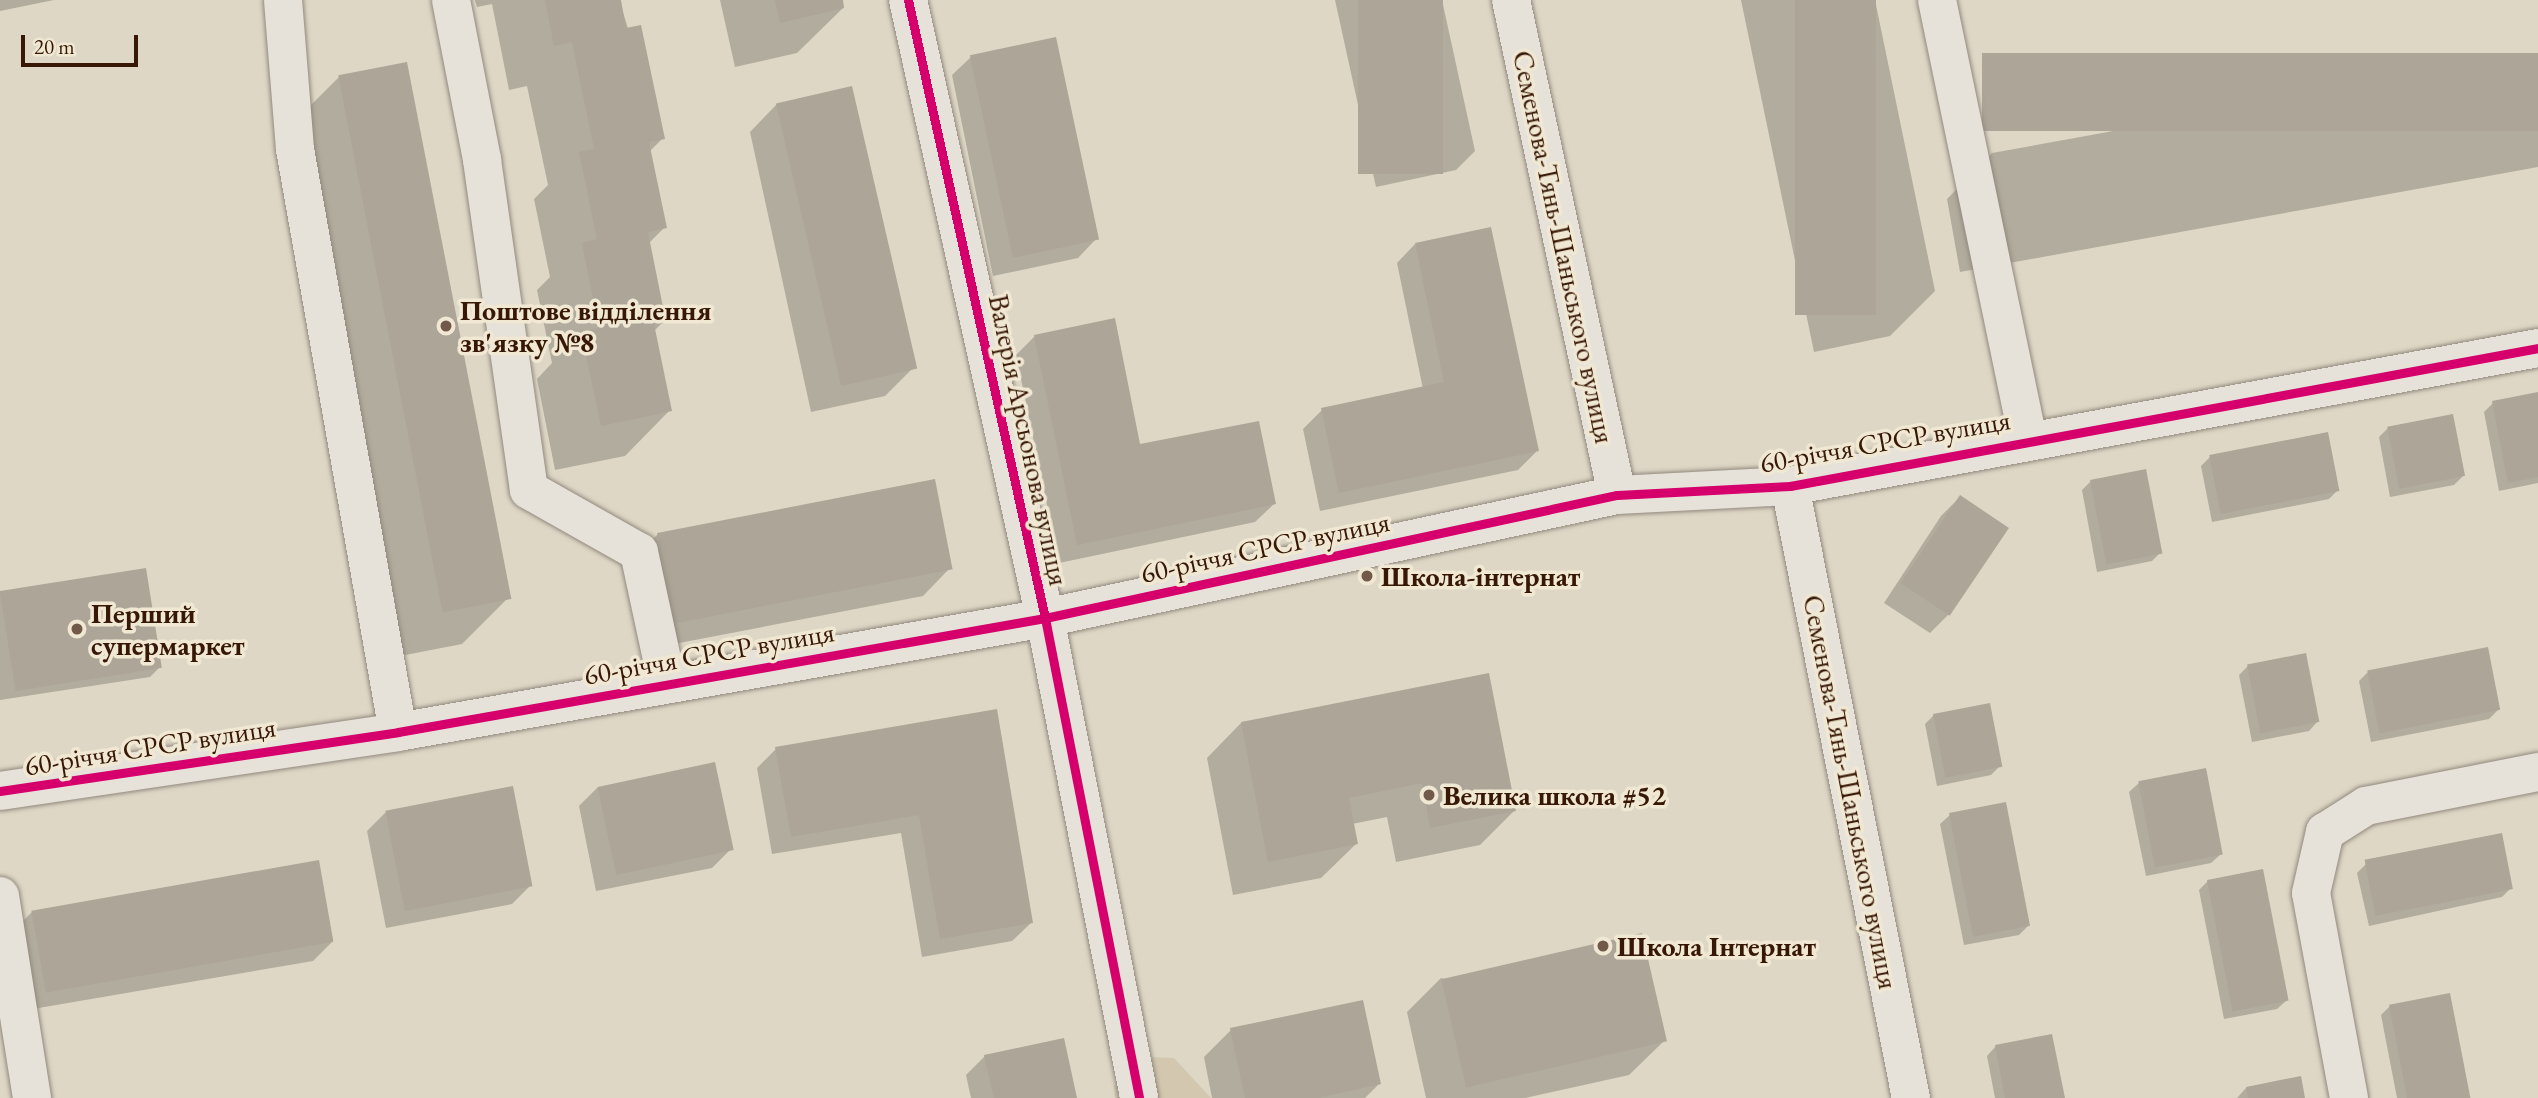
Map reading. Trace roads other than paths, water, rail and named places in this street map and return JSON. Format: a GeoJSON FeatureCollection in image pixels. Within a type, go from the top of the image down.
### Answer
{"type":"FeatureCollection","features":[{"type":"Feature","properties":{"kind":"street"},"geometry":{"type":"LineString","coordinates":[[283,0],[295,149],[398,732]]}},
{"type":"Feature","properties":{"kind":"street"},"geometry":{"type":"LineString","coordinates":[[451,0],[482,160],[529,490],[639,552],[667,683]]}},
{"type":"Feature","properties":{"kind":"street","name":"Валерія Арсьонова вулиця"},"geometry":{"type":"LineString","coordinates":[[908,0],[1045,618],[1139,1098]]}},
{"type":"Feature","properties":{"kind":"street","name":"Семенова-Тянь-Шаньського вулиця"},"geometry":{"type":"LineString","coordinates":[[1511,0],[1618,495]]}},
{"type":"Feature","properties":{"kind":"street"},"geometry":{"type":"LineString","coordinates":[[1937,0],[2028,440]]}},
{"type":"Feature","properties":{"kind":"street","name":"60-річчя СРСР вулиця"},"geometry":{"type":"LineString","coordinates":[[0,791],[398,732],[1045,618],[1618,495],[1790,486],[2538,348]]}},
{"type":"Feature","properties":{"kind":"street","name":"Семенова-Тянь-Шаньського вулиця"},"geometry":{"type":"LineString","coordinates":[[1790,486],[1912,1098]]}},
{"type":"Feature","properties":{"kind":"street"},"geometry":{"type":"LineString","coordinates":[[2349,1098],[2311,893],[2325,832],[2367,806],[2538,772]]}},
{"type":"Feature","properties":{"kind":"street"},"geometry":{"type":"LineString","coordinates":[[0,897],[32,1098]]}},
{"type":"Feature","properties":{"kind":"place","name":"Поштове відділення зв'язку №8"},"geometry":{"type":"Point","coordinates":[446,326]}},
{"type":"Feature","properties":{"kind":"place","name":"Школа-інтернат"},"geometry":{"type":"Point","coordinates":[1367,576]}},
{"type":"Feature","properties":{"kind":"place","name":"Перший супермаркет"},"geometry":{"type":"Point","coordinates":[77,629]}},
{"type":"Feature","properties":{"kind":"place","name":"Велика школа #52"},"geometry":{"type":"Point","coordinates":[1429,795]}},
{"type":"Feature","properties":{"kind":"place","name":"Школа Інтернат"},"geometry":{"type":"Point","coordinates":[1603,946]}}]}
